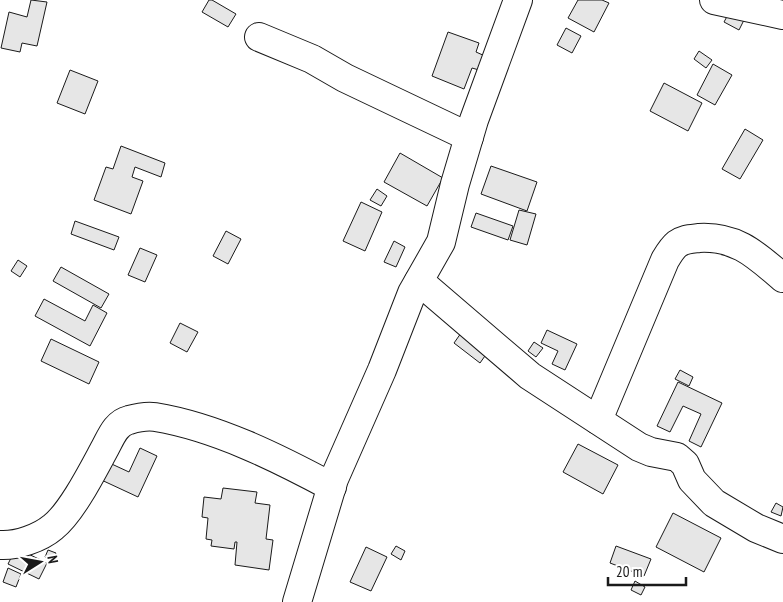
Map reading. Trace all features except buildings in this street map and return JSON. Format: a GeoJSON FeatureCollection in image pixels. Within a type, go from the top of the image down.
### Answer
{"type":"FeatureCollection","features":[{"type":"Feature","properties":{"kind":"street"},"geometry":{"type":"LineString","coordinates":[[297,602],[332,487],[382,370],[412,293],[441,242],[468,137],[518,0]]}},
{"type":"Feature","properties":{"kind":"street"},"geometry":{"type":"LineString","coordinates":[[714,0],[783,16]]}},
{"type":"Feature","properties":{"kind":"street"},"geometry":{"type":"LineString","coordinates":[[259,37],[312,59],[345,78],[468,137]]}},
{"type":"Feature","properties":{"kind":"street"},"geometry":{"type":"LineString","coordinates":[[598,420],[665,260],[676,245],[687,239],[711,237],[734,242],[751,251],[783,278]]}},
{"type":"Feature","properties":{"kind":"street"},"geometry":{"type":"LineString","coordinates":[[419,281],[530,376],[638,447],[651,452],[677,457],[685,464],[692,480],[714,503],[756,528],[783,539]]}},
{"type":"Feature","properties":{"kind":"street"},"geometry":{"type":"LineString","coordinates":[[0,545],[31,539],[52,528],[60,521],[84,486],[117,426],[128,420],[153,417],[205,430],[280,460],[332,487]]}}]}
